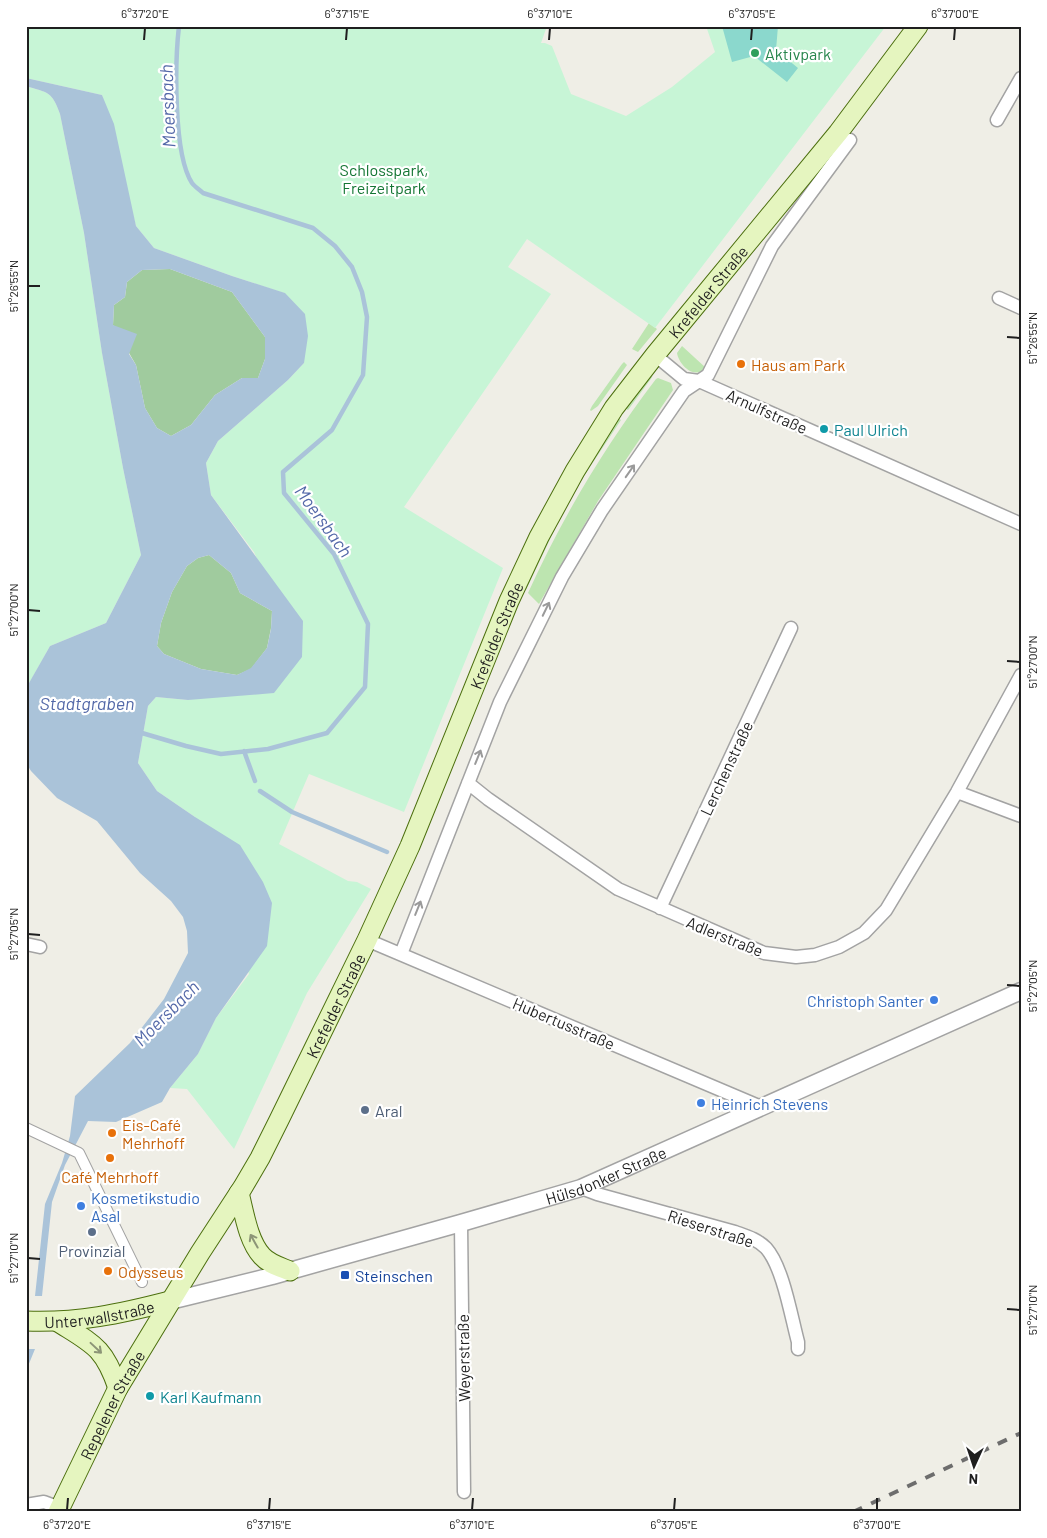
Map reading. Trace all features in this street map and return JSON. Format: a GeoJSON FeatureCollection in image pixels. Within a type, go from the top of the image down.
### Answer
{"type":"FeatureCollection","features":[{"type":"Feature","properties":{"kind":"main road","name":"Krefelder Straße"},"geometry":{"type":"LineString","coordinates":[[170,1302],[263,1152],[410,846],[508,601],[539,537],[575,471],[614,408],[655,355],[838,133],[918,26]]}},
{"type":"Feature","properties":{"kind":"main road"},"geometry":{"type":"LineString","coordinates":[[239,1193],[250,1234],[262,1255],[273,1264],[290,1271]]}},
{"type":"Feature","properties":{"kind":"main road","name":"Unterwallstraße"},"geometry":{"type":"LineString","coordinates":[[26,1321],[55,1322],[126,1312],[170,1302]]}},
{"type":"Feature","properties":{"kind":"main road","name":"Repelener Straße"},"geometry":{"type":"LineString","coordinates":[[59,1510],[118,1388],[170,1302]]}},
{"type":"Feature","properties":{"kind":"main road"},"geometry":{"type":"LineString","coordinates":[[55,1322],[92,1343],[102,1354],[112,1371],[118,1388]]}},
{"type":"Feature","properties":{"kind":"street"},"geometry":{"type":"LineString","coordinates":[[997,120],[1021,78]]}},
{"type":"Feature","properties":{"kind":"street","name":"Krefelder Straße"},"geometry":{"type":"LineString","coordinates":[[400,954],[500,702],[562,577],[602,510],[684,391],[708,375],[772,246],[850,140]]}},
{"type":"Feature","properties":{"kind":"street"},"geometry":{"type":"LineString","coordinates":[[999,298],[1021,308]]}},
{"type":"Feature","properties":{"kind":"street","name":"Arnulfstraße"},"geometry":{"type":"LineString","coordinates":[[655,355],[684,378],[699,381],[1021,524]]}},
{"type":"Feature","properties":{"kind":"street","name":"Lerchenstraße"},"geometry":{"type":"LineString","coordinates":[[660,908],[791,628]]}},
{"type":"Feature","properties":{"kind":"street","name":"Adlerstraße"},"geometry":{"type":"LineString","coordinates":[[468,782],[488,799],[618,889],[764,954],[796,957],[815,955],[839,947],[864,933],[886,910],[957,792],[1021,675]]}},
{"type":"Feature","properties":{"kind":"street"},"geometry":{"type":"LineString","coordinates":[[957,792],[1021,816]]}},
{"type":"Feature","properties":{"kind":"street","name":"Hubertusstraße"},"geometry":{"type":"LineString","coordinates":[[366,940],[761,1107]]}},
{"type":"Feature","properties":{"kind":"street"},"geometry":{"type":"LineString","coordinates":[[26,944],[40,947]]}},
{"type":"Feature","properties":{"kind":"street","name":"Hülsdonker Straße"},"geometry":{"type":"LineString","coordinates":[[170,1302],[290,1271],[581,1188],[1021,991]]}},
{"type":"Feature","properties":{"kind":"street"},"geometry":{"type":"LineString","coordinates":[[26,1128],[79,1153],[142,1282]]}},
{"type":"Feature","properties":{"kind":"street","name":"Rieserstraße"},"geometry":{"type":"LineString","coordinates":[[581,1188],[735,1232],[756,1240],[766,1249],[777,1265],[798,1342],[798,1349]]}},
{"type":"Feature","properties":{"kind":"street","name":"Weyerstraße"},"geometry":{"type":"LineString","coordinates":[[461,1223],[464,1492]]}},
{"type":"Feature","properties":{"kind":"street"},"geometry":{"type":"LineString","coordinates":[[26,1505],[44,1502],[59,1510]]}},
{"type":"Feature","properties":{"kind":"green space","name":"Schlosspark, Freizeitpark"},"geometry":{"type":"Polygon","coordinates":[[[26,26],[547,26],[541,43],[552,46],[571,94],[626,116],[672,87],[715,52],[706,26],[886,26],[655,328],[527,239],[508,267],[551,294],[404,507],[503,568],[404,812],[309,774],[279,844],[348,881],[357,882],[371,889],[307,993],[234,1149],[187,1089],[170,1088],[198,1054],[216,1018],[249,974],[195,817],[157,791],[138,763],[148,706],[156,697],[188,700],[302,657],[254,552],[211,495],[206,463],[218,441],[288,380],[304,363],[284,293],[154,248],[136,226],[102,95],[26,78],[26,26]]]}},
{"type":"Feature","properties":{"kind":"green space"},"geometry":{"type":"Polygon","coordinates":[[[26,86],[52,97],[60,114],[84,233],[102,353],[141,555],[106,623],[50,646],[26,689],[26,86]]]}},
{"type":"Feature","properties":{"kind":"green space"},"geometry":{"type":"Polygon","coordinates":[[[170,269],[232,292],[265,337],[265,359],[258,378],[242,378],[215,395],[191,425],[171,436],[157,428],[145,408],[136,365],[113,325],[114,305],[125,297],[127,282],[142,270],[170,269]]]}},
{"type":"Feature","properties":{"kind":"green space"},"geometry":{"type":"Polygon","coordinates":[[[649,323],[657,329],[638,352],[632,349],[649,323]]]}},
{"type":"Feature","properties":{"kind":"green space"},"geometry":{"type":"Polygon","coordinates":[[[682,346],[706,368],[697,372],[688,370],[678,358],[677,353],[682,346]]]}},
{"type":"Feature","properties":{"kind":"green space"},"geometry":{"type":"Polygon","coordinates":[[[624,362],[627,365],[598,406],[591,411],[592,406],[624,362]]]}},
{"type":"Feature","properties":{"kind":"green space"},"geometry":{"type":"Polygon","coordinates":[[[653,376],[628,410],[625,408],[646,381],[653,376]]]}},
{"type":"Feature","properties":{"kind":"green space"},"geometry":{"type":"Polygon","coordinates":[[[658,378],[671,383],[673,390],[598,501],[539,604],[528,593],[541,564],[570,509],[602,456],[637,404],[658,378]]]}},
{"type":"Feature","properties":{"kind":"green space"},"geometry":{"type":"Polygon","coordinates":[[[618,418],[621,420],[584,476],[561,516],[526,590],[523,587],[544,540],[618,418]]]}},
{"type":"Feature","properties":{"kind":"green space"},"geometry":{"type":"Polygon","coordinates":[[[209,555],[231,573],[240,593],[272,611],[267,648],[251,669],[237,675],[201,669],[164,654],[157,646],[161,623],[172,592],[187,566],[198,558],[209,555]]]}},
{"type":"Feature","properties":{"kind":"shaded area","name":"Aktivpark"},"geometry":{"type":"Polygon","coordinates":[[[722,26],[778,26],[776,50],[798,68],[787,82],[754,56],[732,62],[722,26]]]}},
{"type":"Feature","properties":{"kind":"water","name":"Stadtgraben"},"geometry":{"type":"Polygon","coordinates":[[[26,78],[102,95],[114,124],[136,226],[154,248],[285,293],[305,314],[308,336],[304,363],[288,380],[218,441],[206,463],[211,495],[303,621],[302,657],[274,693],[188,700],[156,697],[148,706],[138,763],[157,791],[240,845],[263,882],[272,903],[267,946],[216,1018],[198,1054],[170,1088],[162,1102],[116,1122],[88,1121],[65,1165],[52,1202],[42,1296],[35,1296],[45,1204],[62,1163],[70,1136],[75,1096],[130,1043],[164,999],[188,953],[187,931],[183,917],[171,901],[140,873],[97,821],[57,798],[31,771],[26,763],[26,690],[29,683],[50,646],[106,623],[141,555],[102,353],[84,233],[60,114],[52,97],[26,86],[26,78]],[[170,269],[142,270],[127,282],[125,297],[114,305],[113,325],[137,334],[129,354],[136,365],[145,408],[157,428],[171,436],[191,425],[215,395],[242,378],[258,378],[265,359],[265,337],[232,292],[170,269]],[[209,555],[198,558],[187,566],[172,592],[161,623],[157,646],[164,654],[201,669],[237,675],[251,668],[267,648],[272,611],[240,593],[231,573],[209,555]]]}},
{"type":"Feature","properties":{"kind":"water"},"geometry":{"type":"Polygon","coordinates":[[[26,1349],[35,1349],[26,1371],[26,1349]]]}},
{"type":"Feature","properties":{"kind":"waterway","name":"Moersbach"},"geometry":{"type":"LineString","coordinates":[[138,733],[221,754],[268,749],[327,733],[365,687],[368,624],[334,554],[284,493],[283,472],[332,430],[363,375],[367,317],[362,292],[352,267],[335,246],[313,228],[203,193],[192,183],[181,151],[178,130],[176,83],[179,26]]}},
{"type":"Feature","properties":{"kind":"waterway"},"geometry":{"type":"LineString","coordinates":[[244,751],[255,781]]}},
{"type":"Feature","properties":{"kind":"waterway"},"geometry":{"type":"LineString","coordinates":[[260,791],[292,812],[387,852]]}},
{"type":"Feature","properties":{"kind":"railway"},"geometry":{"type":"LineString","coordinates":[[853,1512],[1021,1433]]}},
{"type":"Feature","properties":{"kind":"place","name":"Aktivpark"},"geometry":{"type":"Point","coordinates":[755,53]}},
{"type":"Feature","properties":{"kind":"place","name":"Haus am Park"},"geometry":{"type":"Point","coordinates":[741,364]}},
{"type":"Feature","properties":{"kind":"place","name":"Paul Ulrich"},"geometry":{"type":"Point","coordinates":[824,429]}},
{"type":"Feature","properties":{"kind":"place","name":"Christoph Santer"},"geometry":{"type":"Point","coordinates":[934,1000]}},
{"type":"Feature","properties":{"kind":"place","name":"Heinrich Stevens"},"geometry":{"type":"Point","coordinates":[701,1103]}},
{"type":"Feature","properties":{"kind":"place","name":"Aral"},"geometry":{"type":"Point","coordinates":[365,1110]}},
{"type":"Feature","properties":{"kind":"place","name":"Eis-Café Mehrhoff"},"geometry":{"type":"Point","coordinates":[112,1133]}},
{"type":"Feature","properties":{"kind":"place","name":"Café Mehrhoff"},"geometry":{"type":"Point","coordinates":[110,1158]}},
{"type":"Feature","properties":{"kind":"place","name":"Kosmetikstudio Asal"},"geometry":{"type":"Point","coordinates":[81,1206]}},
{"type":"Feature","properties":{"kind":"place","name":"Provinzial"},"geometry":{"type":"Point","coordinates":[92,1232]}},
{"type":"Feature","properties":{"kind":"place","name":"Odysseus"},"geometry":{"type":"Point","coordinates":[108,1271]}},
{"type":"Feature","properties":{"kind":"place","name":"Steinschen"},"geometry":{"type":"Point","coordinates":[345,1275]}},
{"type":"Feature","properties":{"kind":"place","name":"Karl Kaufmann"},"geometry":{"type":"Point","coordinates":[150,1396]}}]}
